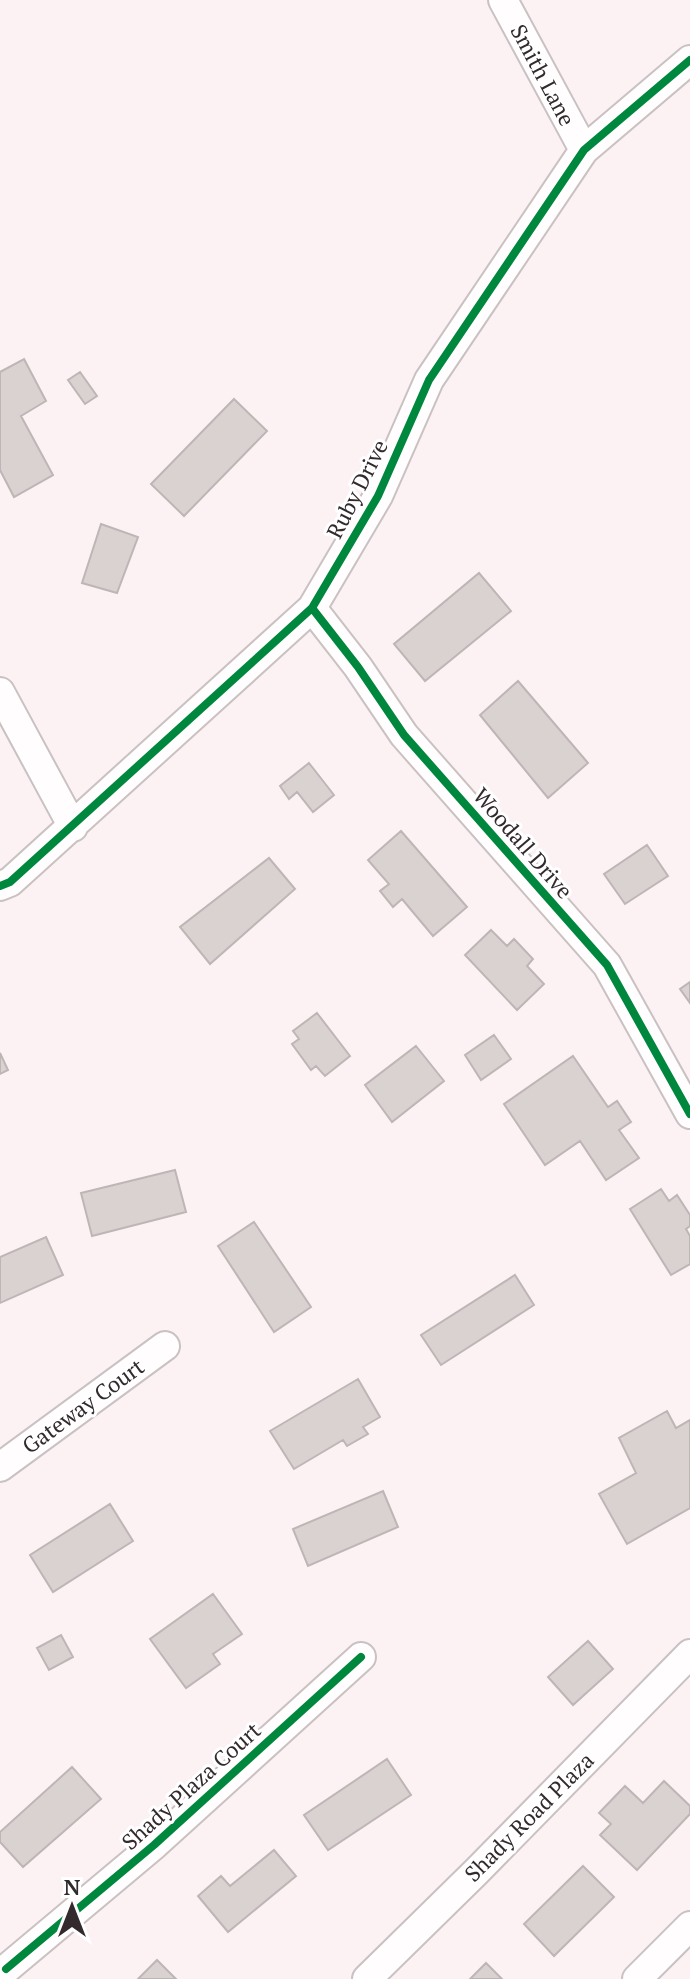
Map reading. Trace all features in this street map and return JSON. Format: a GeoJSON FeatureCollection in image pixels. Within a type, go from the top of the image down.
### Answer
{"type":"FeatureCollection","features":[{"type":"Feature","properties":{"kind":"street","name":"Smith Lane"},"geometry":{"type":"LineString","coordinates":[[503,0],[584,150]]}},
{"type":"Feature","properties":{"kind":"street","name":"Ruby Drive"},"geometry":{"type":"LineString","coordinates":[[0,886],[10,882],[73,827],[312,608],[378,496],[429,380],[584,150],[690,60]]}},
{"type":"Feature","properties":{"kind":"street","name":"Woodall Drive"},"geometry":{"type":"LineString","coordinates":[[312,608],[358,667],[404,735],[607,965],[690,1114]]}},
{"type":"Feature","properties":{"kind":"street"},"geometry":{"type":"LineString","coordinates":[[0,692],[73,827]]}},
{"type":"Feature","properties":{"kind":"street","name":"Gateway Court"},"geometry":{"type":"LineString","coordinates":[[0,1467],[165,1346]]}},
{"type":"Feature","properties":{"kind":"street","name":"Shady Road Plaza"},"geometry":{"type":"LineString","coordinates":[[367,1979],[690,1654]]}},
{"type":"Feature","properties":{"kind":"street","name":"Shady Plaza Court"},"geometry":{"type":"LineString","coordinates":[[6,1970],[154,1845],[361,1657]]}},
{"type":"Feature","properties":{"kind":"street"},"geometry":{"type":"LineString","coordinates":[[637,1979],[690,1926]]}},
{"type":"Feature","properties":{"kind":"building"},"geometry":{"type":"Polygon","coordinates":[[[24,359],[46,401],[21,416],[53,475],[14,497],[0,470],[0,372],[24,359]]]}},
{"type":"Feature","properties":{"kind":"building"},"geometry":{"type":"Polygon","coordinates":[[[80,372],[97,396],[85,404],[68,380],[80,372]]]}},
{"type":"Feature","properties":{"kind":"building"},"geometry":{"type":"Polygon","coordinates":[[[234,399],[267,431],[184,516],[151,484],[234,399]]]}},
{"type":"Feature","properties":{"kind":"building"},"geometry":{"type":"Polygon","coordinates":[[[101,524],[138,537],[117,593],[82,583],[101,524]]]}},
{"type":"Feature","properties":{"kind":"building"},"geometry":{"type":"Polygon","coordinates":[[[479,573],[511,611],[425,681],[394,644],[479,573]]]}},
{"type":"Feature","properties":{"kind":"building"},"geometry":{"type":"Polygon","coordinates":[[[518,681],[588,763],[548,798],[480,715],[518,681]]]}},
{"type":"Feature","properties":{"kind":"building"},"geometry":{"type":"Polygon","coordinates":[[[309,763],[334,795],[313,812],[297,792],[289,799],[280,786],[309,763]]]}},
{"type":"Feature","properties":{"kind":"building"},"geometry":{"type":"Polygon","coordinates":[[[401,831],[467,907],[433,936],[402,899],[393,907],[380,891],[389,884],[368,860],[401,831]]]}},
{"type":"Feature","properties":{"kind":"building"},"geometry":{"type":"Polygon","coordinates":[[[647,845],[668,876],[625,904],[604,874],[647,845]]]}},
{"type":"Feature","properties":{"kind":"building"},"geometry":{"type":"Polygon","coordinates":[[[269,858],[295,889],[210,964],[180,927],[269,858]]]}},
{"type":"Feature","properties":{"kind":"building"},"geometry":{"type":"Polygon","coordinates":[[[491,930],[507,946],[514,939],[533,959],[527,966],[544,984],[517,1010],[465,955],[491,930]]]}},
{"type":"Feature","properties":{"kind":"building"},"geometry":{"type":"Polygon","coordinates":[[[690,982],[690,1003],[680,989],[690,982]]]}},
{"type":"Feature","properties":{"kind":"building"},"geometry":{"type":"Polygon","coordinates":[[[317,1013],[350,1056],[325,1076],[316,1066],[311,1070],[292,1044],[299,1039],[293,1031],[317,1013]]]}},
{"type":"Feature","properties":{"kind":"building"},"geometry":{"type":"Polygon","coordinates":[[[494,1035],[511,1059],[481,1080],[465,1055],[494,1035]]]}},
{"type":"Feature","properties":{"kind":"building"},"geometry":{"type":"Polygon","coordinates":[[[416,1046],[444,1081],[392,1122],[365,1085],[416,1046]]]}},
{"type":"Feature","properties":{"kind":"building"},"geometry":{"type":"Polygon","coordinates":[[[0,1053],[8,1070],[0,1074],[0,1053]]]}},
{"type":"Feature","properties":{"kind":"building"},"geometry":{"type":"Polygon","coordinates":[[[573,1056],[608,1107],[617,1101],[631,1122],[619,1130],[639,1158],[606,1180],[580,1141],[545,1165],[504,1104],[573,1056]]]}},
{"type":"Feature","properties":{"kind":"building"},"geometry":{"type":"Polygon","coordinates":[[[175,1170],[186,1212],[92,1236],[81,1193],[175,1170]]]}},
{"type":"Feature","properties":{"kind":"building"},"geometry":{"type":"Polygon","coordinates":[[[661,1189],[669,1201],[677,1195],[690,1215],[690,1226],[686,1229],[690,1236],[690,1264],[671,1275],[630,1209],[661,1189]]]}},
{"type":"Feature","properties":{"kind":"building"},"geometry":{"type":"Polygon","coordinates":[[[254,1222],[311,1307],[274,1332],[218,1246],[254,1222]]]}},
{"type":"Feature","properties":{"kind":"building"},"geometry":{"type":"Polygon","coordinates":[[[46,1237],[63,1275],[0,1303],[0,1257],[46,1237]]]}},
{"type":"Feature","properties":{"kind":"building"},"geometry":{"type":"Polygon","coordinates":[[[515,1275],[534,1305],[441,1365],[421,1335],[515,1275]]]}},
{"type":"Feature","properties":{"kind":"building"},"geometry":{"type":"Polygon","coordinates":[[[358,1379],[380,1417],[363,1427],[368,1434],[347,1446],[343,1440],[294,1469],[270,1431],[358,1379]]]}},
{"type":"Feature","properties":{"kind":"building"},"geometry":{"type":"Polygon","coordinates":[[[667,1411],[676,1428],[690,1420],[690,1508],[627,1544],[599,1494],[636,1473],[619,1438],[667,1411]]]}},
{"type":"Feature","properties":{"kind":"building"},"geometry":{"type":"Polygon","coordinates":[[[383,1491],[398,1527],[308,1566],[293,1529],[383,1491]]]}},
{"type":"Feature","properties":{"kind":"building"},"geometry":{"type":"Polygon","coordinates":[[[110,1504],[133,1541],[53,1592],[30,1555],[110,1504]]]}},
{"type":"Feature","properties":{"kind":"building"},"geometry":{"type":"Polygon","coordinates":[[[213,1594],[242,1634],[213,1654],[220,1664],[186,1688],[150,1639],[213,1594]]]}},
{"type":"Feature","properties":{"kind":"building"},"geometry":{"type":"Polygon","coordinates":[[[61,1635],[73,1657],[49,1670],[37,1648],[61,1635]]]}},
{"type":"Feature","properties":{"kind":"building"},"geometry":{"type":"Polygon","coordinates":[[[588,1641],[613,1669],[573,1705],[548,1677],[588,1641]]]}},
{"type":"Feature","properties":{"kind":"building"},"geometry":{"type":"Polygon","coordinates":[[[387,1759],[411,1795],[328,1850],[304,1815],[387,1759]]]}},
{"type":"Feature","properties":{"kind":"building"},"geometry":{"type":"Polygon","coordinates":[[[72,1767],[101,1799],[23,1867],[0,1842],[0,1832],[72,1767]]]}},
{"type":"Feature","properties":{"kind":"building"},"geometry":{"type":"Polygon","coordinates":[[[664,1781],[690,1806],[690,1814],[637,1870],[600,1835],[611,1824],[599,1813],[625,1786],[643,1803],[664,1781]]]}},
{"type":"Feature","properties":{"kind":"building"},"geometry":{"type":"Polygon","coordinates":[[[274,1850],[296,1876],[228,1932],[198,1896],[221,1876],[230,1886],[274,1850]]]}},
{"type":"Feature","properties":{"kind":"building"},"geometry":{"type":"Polygon","coordinates":[[[583,1866],[614,1897],[554,1956],[524,1924],[583,1866]]]}},
{"type":"Feature","properties":{"kind":"building"},"geometry":{"type":"Polygon","coordinates":[[[157,1960],[176,1979],[138,1979],[157,1960]]]}},
{"type":"Feature","properties":{"kind":"building"},"geometry":{"type":"Polygon","coordinates":[[[486,1963],[502,1979],[470,1979],[486,1963]]]}},
{"type":"Feature","properties":{"kind":"cycle path"},"geometry":{"type":"LineString","coordinates":[[0,886],[10,882],[312,608],[378,496],[429,380],[584,150],[690,60]]}},
{"type":"Feature","properties":{"kind":"cycle path"},"geometry":{"type":"LineString","coordinates":[[312,608],[358,667],[404,735],[607,965],[690,1114]]}},
{"type":"Feature","properties":{"kind":"cycle path"},"geometry":{"type":"LineString","coordinates":[[6,1969],[154,1845],[361,1657]]}}]}
